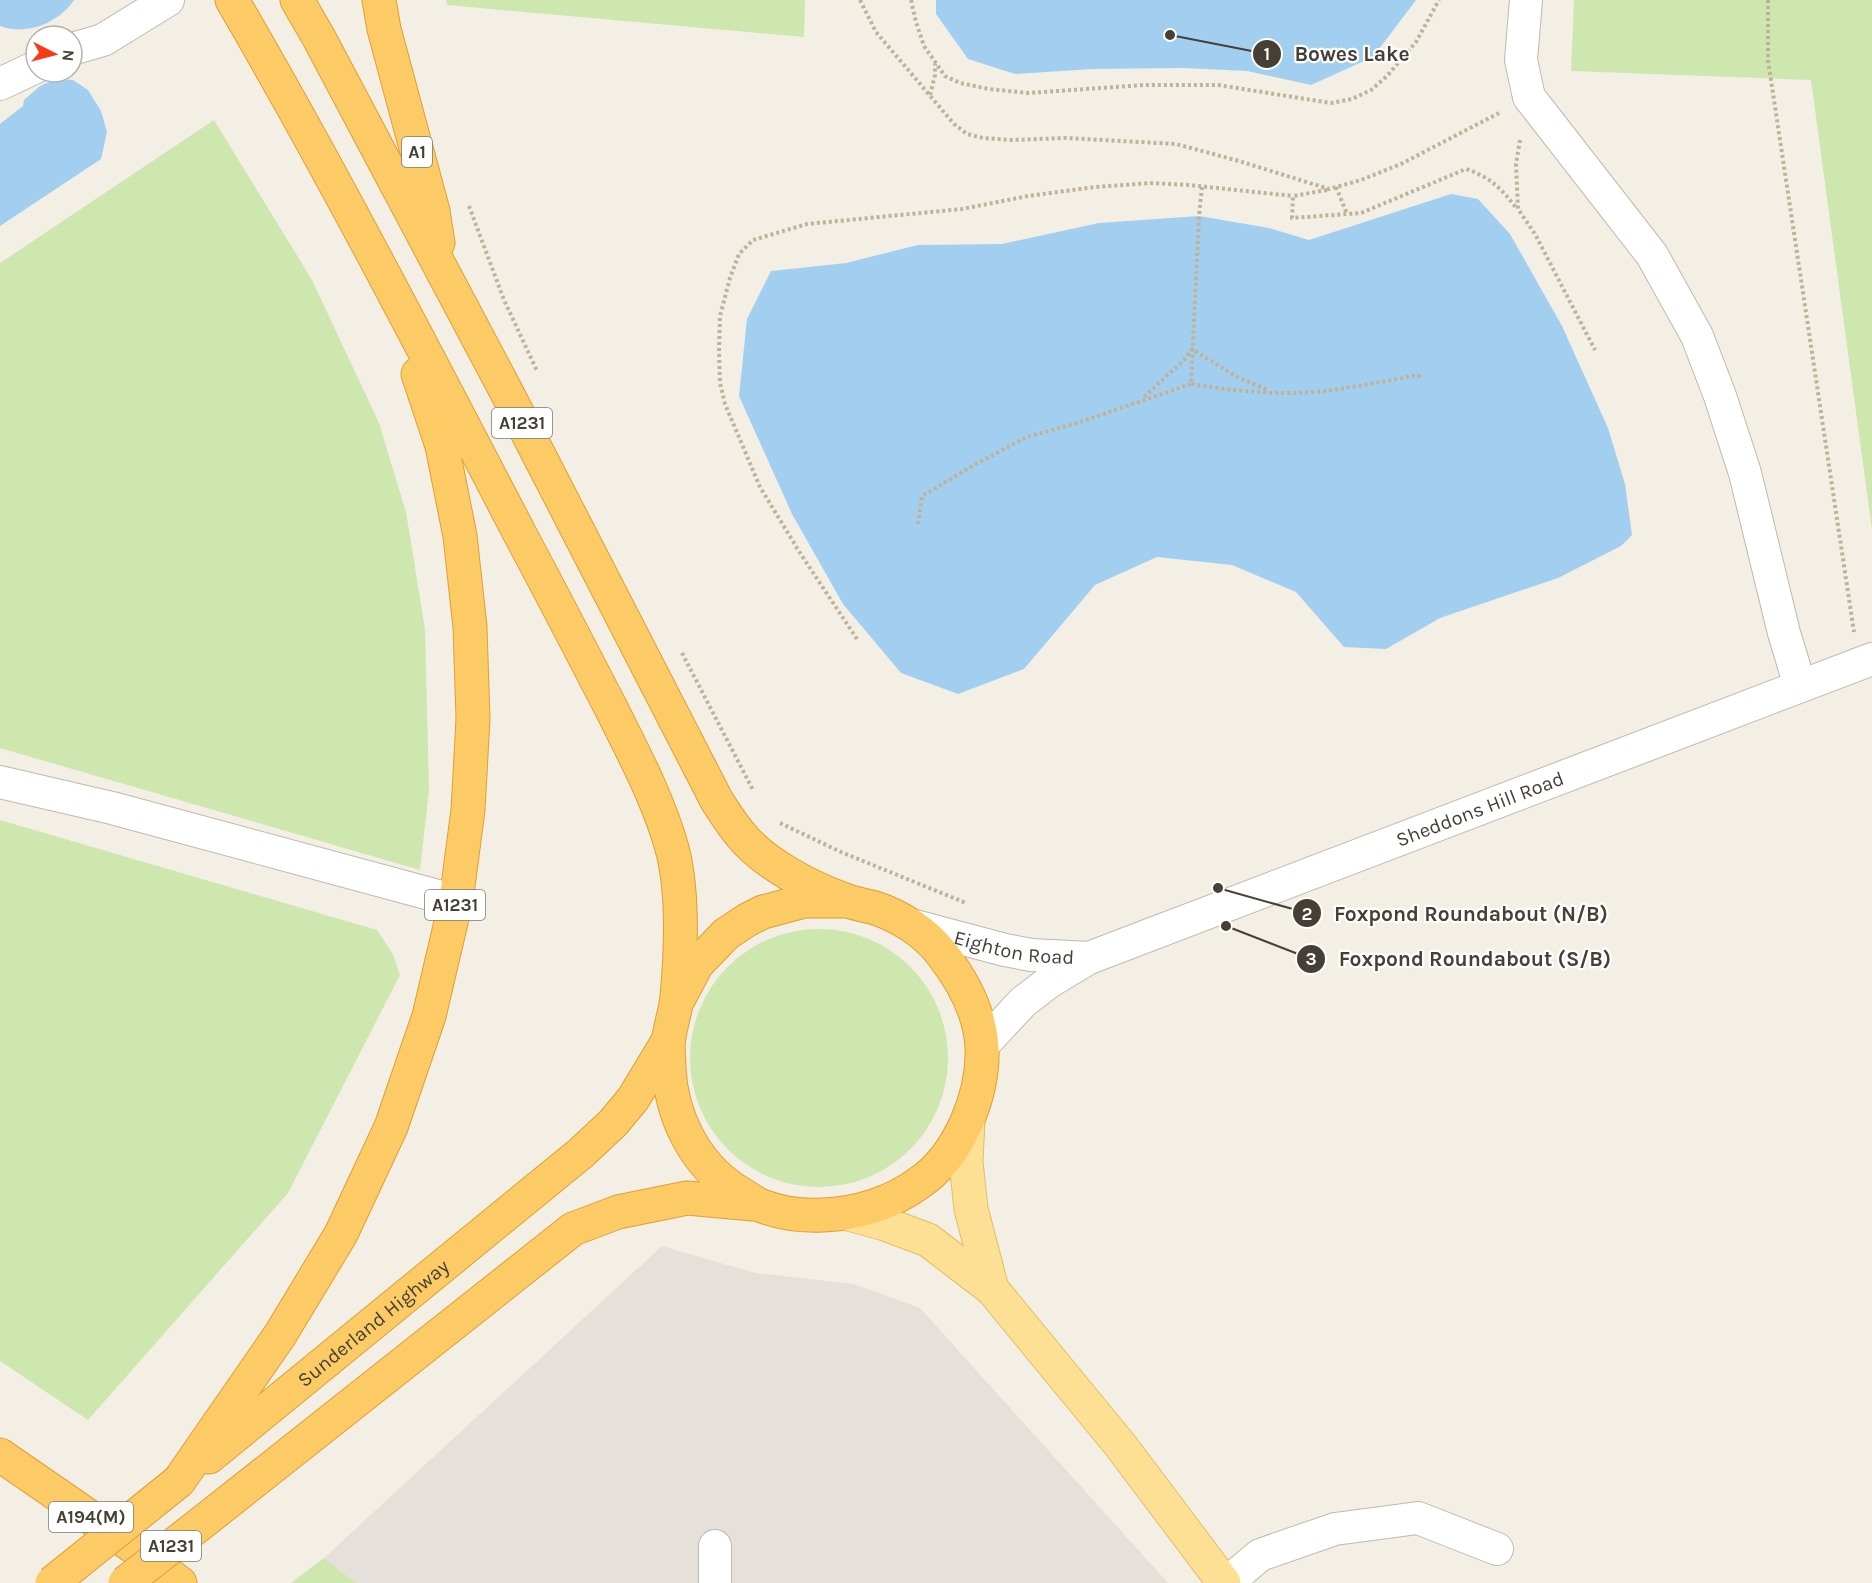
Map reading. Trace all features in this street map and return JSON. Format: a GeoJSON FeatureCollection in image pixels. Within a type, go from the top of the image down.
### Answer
{"type":"FeatureCollection","features":[{"type":"Feature","properties":{"kind":"highway","name":"A1231"},"geometry":{"type":"LineString","coordinates":[[232,0],[274,71],[383,274],[585,657],[659,809],[674,856],[681,920],[677,1002]]}},
{"type":"Feature","properties":{"kind":"highway","name":"A1231"},"geometry":{"type":"LineString","coordinates":[[297,0],[506,391],[717,801],[742,838],[761,855],[789,874],[846,901]]}},
{"type":"Feature","properties":{"kind":"highway","name":"A1"},"geometry":{"type":"LineString","coordinates":[[379,0],[384,29],[433,211],[444,275]]}},
{"type":"Feature","properties":{"kind":"highway","name":"A1231"},"geometry":{"type":"LineString","coordinates":[[179,1480],[280,1335],[341,1234],[391,1128],[425,1027],[456,901],[468,810],[473,718],[468,604],[460,536],[442,446],[383,274]]}},
{"type":"Feature","properties":{"kind":"highway"},"geometry":{"type":"LineString","coordinates":[[804,901],[846,901],[879,909],[911,925],[939,949],[964,986],[975,1011],[982,1046],[979,1084],[968,1121],[947,1155],[922,1182],[883,1203],[845,1213],[817,1215],[787,1212],[758,1204],[722,1181],[701,1158],[681,1124],[670,1086],[668,1041],[677,1002],[697,964],[726,934],[763,912],[804,901]]}},
{"type":"Feature","properties":{"kind":"highway","name":"Sunderland Highway"},"geometry":{"type":"LineString","coordinates":[[52,1583],[581,1153],[613,1124],[633,1099],[668,1041]]}},
{"type":"Feature","properties":{"kind":"highway","name":"A1231"},"geometry":{"type":"LineString","coordinates":[[125,1583],[573,1229],[618,1212],[687,1198],[758,1204]]}},
{"type":"Feature","properties":{"kind":"highway","name":"A194(M)"},"geometry":{"type":"LineString","coordinates":[[0,1455],[132,1546],[180,1583]]}},
{"type":"Feature","properties":{"kind":"main road"},"geometry":{"type":"LineString","coordinates":[[968,1121],[966,1162],[971,1209],[992,1289]]}},
{"type":"Feature","properties":{"kind":"main road"},"geometry":{"type":"LineString","coordinates":[[845,1213],[885,1224],[928,1240],[992,1289],[1121,1446],[1225,1583]]}},
{"type":"Feature","properties":{"kind":"street"},"geometry":{"type":"LineString","coordinates":[[84,46],[103,40],[168,0]]}},
{"type":"Feature","properties":{"kind":"street"},"geometry":{"type":"LineString","coordinates":[[1526,0],[1521,60],[1529,97],[1652,255],[1697,336],[1720,396],[1745,473],[1784,633],[1800,686]]}},
{"type":"Feature","properties":{"kind":"street"},"geometry":{"type":"LineString","coordinates":[[0,84],[24,73]]}},
{"type":"Feature","properties":{"kind":"street","name":"Sheddons Hill Road"},"geometry":{"type":"LineString","coordinates":[[1089,958],[1865,662]]}},
{"type":"Feature","properties":{"kind":"street"},"geometry":{"type":"LineString","coordinates":[[0,782],[112,808],[456,901]]}},
{"type":"Feature","properties":{"kind":"street","name":"Eighton Road"},"geometry":{"type":"LineString","coordinates":[[911,925],[1005,950],[1032,955],[1089,958]]}},
{"type":"Feature","properties":{"kind":"street","name":"Eighton Road"},"geometry":{"type":"LineString","coordinates":[[982,1046],[1023,1002],[1049,982],[1089,958]]}},
{"type":"Feature","properties":{"kind":"street"},"geometry":{"type":"LineString","coordinates":[[1225,1583],[1260,1556],[1335,1529],[1418,1518],[1497,1549]]}},
{"type":"Feature","properties":{"kind":"street"},"geometry":{"type":"LineString","coordinates":[[715,1546],[715,1583]]}},
{"type":"Feature","properties":{"kind":"path"},"geometry":{"type":"LineString","coordinates":[[860,0],[876,32],[954,124],[967,134],[983,138],[1012,140],[1066,138],[1176,144],[1329,189]]}},
{"type":"Feature","properties":{"kind":"path"},"geometry":{"type":"LineString","coordinates":[[911,0],[924,46],[945,76],[960,83],[1029,93],[1144,85],[1218,85],[1330,103],[1352,99],[1371,90],[1387,76],[1416,42],[1439,0]]}},
{"type":"Feature","properties":{"kind":"path"},"geometry":{"type":"LineString","coordinates":[[1768,0],[1768,60],[1865,662]]}},
{"type":"Feature","properties":{"kind":"path"},"geometry":{"type":"LineString","coordinates":[[930,96],[935,63]]}},
{"type":"Feature","properties":{"kind":"path"},"geometry":{"type":"LineString","coordinates":[[857,639],[760,487],[725,404],[720,372],[720,316],[739,254],[753,240],[807,224],[962,208],[1095,187],[1150,183],[1293,196],[1361,180],[1401,164],[1529,97]]}},
{"type":"Feature","properties":{"kind":"path"},"geometry":{"type":"LineString","coordinates":[[1518,209],[1516,164],[1529,97]]}},
{"type":"Feature","properties":{"kind":"path"},"geometry":{"type":"LineString","coordinates":[[1293,196],[1292,218],[1361,213],[1466,169],[1482,174],[1505,193],[1535,234],[1595,350]]}},
{"type":"Feature","properties":{"kind":"path"},"geometry":{"type":"LineString","coordinates":[[1191,384],[1191,349],[1202,187]]}},
{"type":"Feature","properties":{"kind":"path"},"geometry":{"type":"LineString","coordinates":[[1336,187],[1347,214]]}},
{"type":"Feature","properties":{"kind":"path"},"geometry":{"type":"LineString","coordinates":[[468,204],[504,300],[540,380]]}},
{"type":"Feature","properties":{"kind":"path"},"geometry":{"type":"LineString","coordinates":[[1191,349],[1237,376],[1271,392]]}},
{"type":"Feature","properties":{"kind":"path"},"geometry":{"type":"LineString","coordinates":[[1141,400],[1184,360],[1191,349]]}},
{"type":"Feature","properties":{"kind":"path"},"geometry":{"type":"LineString","coordinates":[[918,524],[922,496],[1027,437],[1077,423],[1191,384],[1271,392],[1323,391],[1422,376]]}},
{"type":"Feature","properties":{"kind":"path"},"geometry":{"type":"LineString","coordinates":[[677,643],[753,791]]}},
{"type":"Feature","properties":{"kind":"path"},"geometry":{"type":"LineString","coordinates":[[776,819],[782,825],[841,852],[968,904]]}},
{"type":"Feature","properties":{"kind":"shaded area"},"geometry":{"type":"Polygon","coordinates":[[[662,1246],[755,1273],[854,1284],[920,1308],[1168,1583],[356,1583],[324,1558],[662,1246]]]}},
{"type":"Feature","properties":{"kind":"green space"},"geometry":{"type":"Polygon","coordinates":[[[446,0],[805,0],[804,37],[447,5],[446,0]]]}},
{"type":"Feature","properties":{"kind":"green space"},"geometry":{"type":"Polygon","coordinates":[[[1574,0],[1872,0],[1872,530],[1811,80],[1571,71],[1574,0]]]}},
{"type":"Feature","properties":{"kind":"green space"},"geometry":{"type":"Polygon","coordinates":[[[214,120],[312,280],[379,423],[406,512],[425,629],[429,790],[420,870],[0,748],[0,263],[214,120]]]}},
{"type":"Feature","properties":{"kind":"green space"},"geometry":{"type":"Polygon","coordinates":[[[0,820],[377,930],[393,954],[400,975],[288,1193],[88,1420],[0,1361],[0,820]]]}},
{"type":"Feature","properties":{"kind":"green space"},"geometry":{"type":"Polygon","coordinates":[[[819,929],[844,931],[880,944],[901,958],[919,976],[933,997],[943,1021],[948,1058],[946,1083],[933,1119],[919,1140],[901,1158],[880,1172],[856,1182],[819,1187],[794,1185],[758,1172],[737,1158],[719,1140],[705,1119],[695,1095],[690,1058],[692,1033],[705,997],[719,976],[737,958],[758,944],[782,934],[819,929]]]}},
{"type":"Feature","properties":{"kind":"green space"},"geometry":{"type":"Polygon","coordinates":[[[324,1558],[356,1583],[291,1583],[324,1558]]]}},
{"type":"Feature","properties":{"kind":"water"},"geometry":{"type":"Polygon","coordinates":[[[0,0],[74,0],[60,15],[44,24],[24,24],[24,29],[20,29],[0,26],[0,0]]]}},
{"type":"Feature","properties":{"kind":"water"},"geometry":{"type":"Polygon","coordinates":[[[936,0],[1416,0],[1373,57],[1311,85],[1247,71],[1182,68],[1092,69],[1015,74],[968,59],[936,14],[936,0]]]}},
{"type":"Feature","properties":{"kind":"water"},"geometry":{"type":"Polygon","coordinates":[[[79,84],[88,90],[101,111],[107,132],[101,159],[0,226],[0,124],[23,106],[24,100],[40,86],[79,84]]]}},
{"type":"Feature","properties":{"kind":"water"},"geometry":{"type":"Polygon","coordinates":[[[1451,194],[1478,199],[1510,234],[1562,326],[1608,428],[1625,484],[1632,535],[1621,546],[1558,578],[1440,618],[1386,649],[1344,647],[1296,592],[1232,565],[1157,557],[1095,585],[1024,669],[958,694],[901,673],[843,604],[792,514],[739,396],[747,319],[771,271],[846,263],[918,245],[1002,244],[1099,223],[1199,216],[1269,228],[1309,240],[1451,194]]]}},
{"type":"Feature","properties":{"kind":"place","name":"Bowes Lake"},"geometry":{"type":"Point","coordinates":[1170,35]}},
{"type":"Feature","properties":{"kind":"place","name":"Foxpond Roundabout (N/B)"},"geometry":{"type":"Point","coordinates":[1218,888]}},
{"type":"Feature","properties":{"kind":"place","name":"Foxpond Roundabout (S/B)"},"geometry":{"type":"Point","coordinates":[1226,926]}}]}
